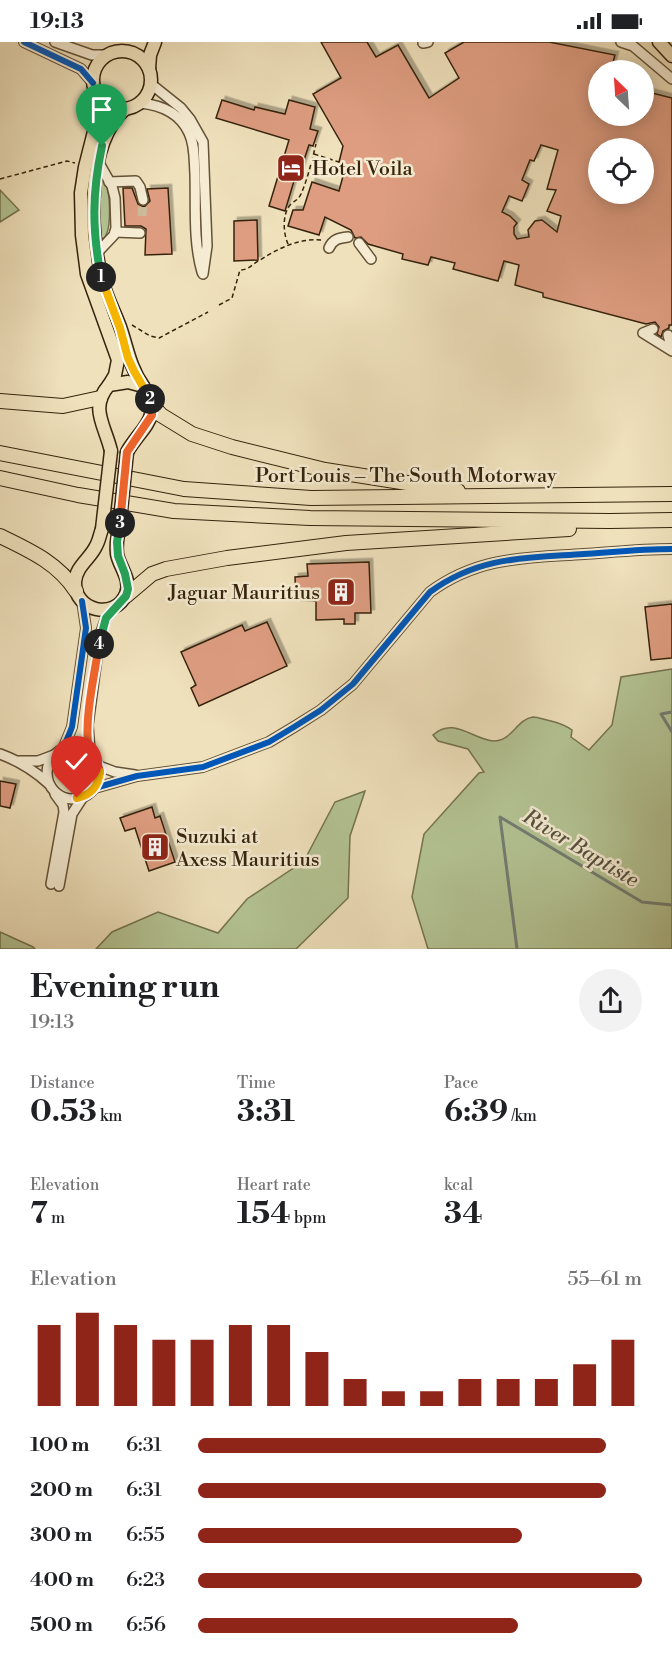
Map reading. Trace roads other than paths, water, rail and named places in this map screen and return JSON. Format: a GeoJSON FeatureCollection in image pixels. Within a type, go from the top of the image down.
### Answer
{"type":"FeatureCollection","features":[{"type":"Feature","properties":{"kind":"highway"},"geometry":{"type":"LineString","coordinates":[[0,401],[63,406],[100,398]]}},
{"type":"Feature","properties":{"kind":"highway"},"geometry":{"type":"LineString","coordinates":[[152,405],[161,415],[192,434],[232,447],[325,470],[499,497]]}},
{"type":"Feature","properties":{"kind":"highway","name":"Port Louis – The South Motorway"},"geometry":{"type":"LineString","coordinates":[[0,453],[184,489],[311,498],[672,494]]}},
{"type":"Feature","properties":{"kind":"highway","name":"Port Louis – The South Motorway"},"geometry":{"type":"LineString","coordinates":[[0,478],[78,495],[174,511],[310,518],[672,520]]}},
{"type":"Feature","properties":{"kind":"highway"},"geometry":{"type":"LineString","coordinates":[[126,596],[152,574],[166,569],[227,558],[346,543],[558,530],[610,521]]}},
{"type":"Feature","properties":{"kind":"highway"},"geometry":{"type":"LineString","coordinates":[[0,536],[52,564],[63,573],[79,596]]}},
{"type":"Feature","properties":{"kind":"main road"},"geometry":{"type":"LineString","coordinates":[[140,42],[124,52],[108,55],[97,67],[93,83],[100,108],[89,149],[81,202],[82,243],[87,274],[118,360],[115,375],[100,398],[99,411],[111,451],[102,528],[96,547],[78,570],[75,584],[79,596],[93,609],[100,610],[114,608],[126,596],[127,581],[118,556],[117,542],[127,452],[149,421],[152,415],[152,405],[134,371],[106,293],[97,253],[94,198],[99,163],[110,127],[125,109],[140,103],[145,98],[151,84],[148,69],[155,42]]}},
{"type":"Feature","properties":{"kind":"main road"},"geometry":{"type":"LineString","coordinates":[[659,42],[672,56]]}},
{"type":"Feature","properties":{"kind":"main road"},"geometry":{"type":"LineString","coordinates":[[124,52],[139,57],[148,69]]}},
{"type":"Feature","properties":{"kind":"main road"},"geometry":{"type":"LineString","coordinates":[[98,97],[109,106],[125,109]]}},
{"type":"Feature","properties":{"kind":"main road"},"geometry":{"type":"LineString","coordinates":[[110,385],[128,382],[143,386]]}},
{"type":"Feature","properties":{"kind":"street"},"geometry":{"type":"LineString","coordinates":[[24,42],[81,69],[93,83]]}},
{"type":"Feature","properties":{"kind":"street"},"geometry":{"type":"LineString","coordinates":[[54,42],[92,55],[108,55]]}},
{"type":"Feature","properties":{"kind":"street"},"geometry":{"type":"LineString","coordinates":[[621,42],[633,46],[672,79]]}},
{"type":"Feature","properties":{"kind":"street"},"geometry":{"type":"LineString","coordinates":[[140,103],[158,106],[175,113],[189,131],[194,154],[197,251],[203,274],[207,246],[203,142],[182,108],[151,84]]}},
{"type":"Feature","properties":{"kind":"street"},"geometry":{"type":"LineString","coordinates":[[97,253],[115,232],[116,198],[99,163]]}},
{"type":"Feature","properties":{"kind":"street"},"geometry":{"type":"LineString","coordinates":[[109,182],[136,181],[143,200]]}},
{"type":"Feature","properties":{"kind":"street"},"geometry":{"type":"LineString","coordinates":[[115,232],[140,233]]}},
{"type":"Feature","properties":{"kind":"street"},"geometry":{"type":"LineString","coordinates":[[329,248],[332,243],[343,238]]}},
{"type":"Feature","properties":{"kind":"street"},"geometry":{"type":"LineString","coordinates":[[359,243],[371,259]]}},
{"type":"Feature","properties":{"kind":"street"},"geometry":{"type":"LineString","coordinates":[[653,329],[643,333],[672,350]]}},
{"type":"Feature","properties":{"kind":"street"},"geometry":{"type":"LineString","coordinates":[[668,335],[672,350]]}},
{"type":"Feature","properties":{"kind":"street"},"geometry":{"type":"LineString","coordinates":[[0,754],[19,761],[37,773],[49,784],[63,805],[55,885],[72,814],[83,797],[95,788],[137,776],[203,767],[269,742],[321,710],[353,684],[429,592],[442,583],[470,569],[503,560],[672,549]]}},
{"type":"Feature","properties":{"kind":"street"},"geometry":{"type":"LineString","coordinates":[[63,749],[72,727],[86,628],[79,596]]}},
{"type":"Feature","properties":{"kind":"street"},"geometry":{"type":"LineString","coordinates":[[95,788],[100,774],[99,766],[90,752],[88,725],[100,635],[106,618],[114,608]]}},
{"type":"Feature","properties":{"kind":"street"},"geometry":{"type":"LineString","coordinates":[[19,761],[38,761],[63,749],[77,747],[90,752]]}},
{"type":"Feature","properties":{"kind":"street"},"geometry":{"type":"LineString","coordinates":[[49,784],[47,769],[54,755]]}},
{"type":"Feature","properties":{"kind":"street"},"geometry":{"type":"LineString","coordinates":[[99,766],[137,776]]}},
{"type":"Feature","properties":{"kind":"street"},"geometry":{"type":"LineString","coordinates":[[56,794],[69,799],[83,797]]}},
{"type":"Feature","properties":{"kind":"waterway","name":"River Baptiste"},"geometry":{"type":"LineString","coordinates":[[672,712],[661,714],[672,732]]}},
{"type":"Feature","properties":{"kind":"waterway","name":"River Baptiste"},"geometry":{"type":"LineString","coordinates":[[517,949],[500,817],[642,902],[672,905]]}},
{"type":"Feature","properties":{"kind":"tunnel"},"geometry":{"type":"LineString","coordinates":[[142,216],[143,200]]}},
{"type":"Feature","properties":{"kind":"place","name":"Hotel Voila"},"geometry":{"type":"Point","coordinates":[291,168]}},
{"type":"Feature","properties":{"kind":"place","name":"Jaguar Mauritius"},"geometry":{"type":"Point","coordinates":[341,592]}},
{"type":"Feature","properties":{"kind":"place","name":"Suzuki at Axess Mauritius"},"geometry":{"type":"Point","coordinates":[155,847]}}]}
